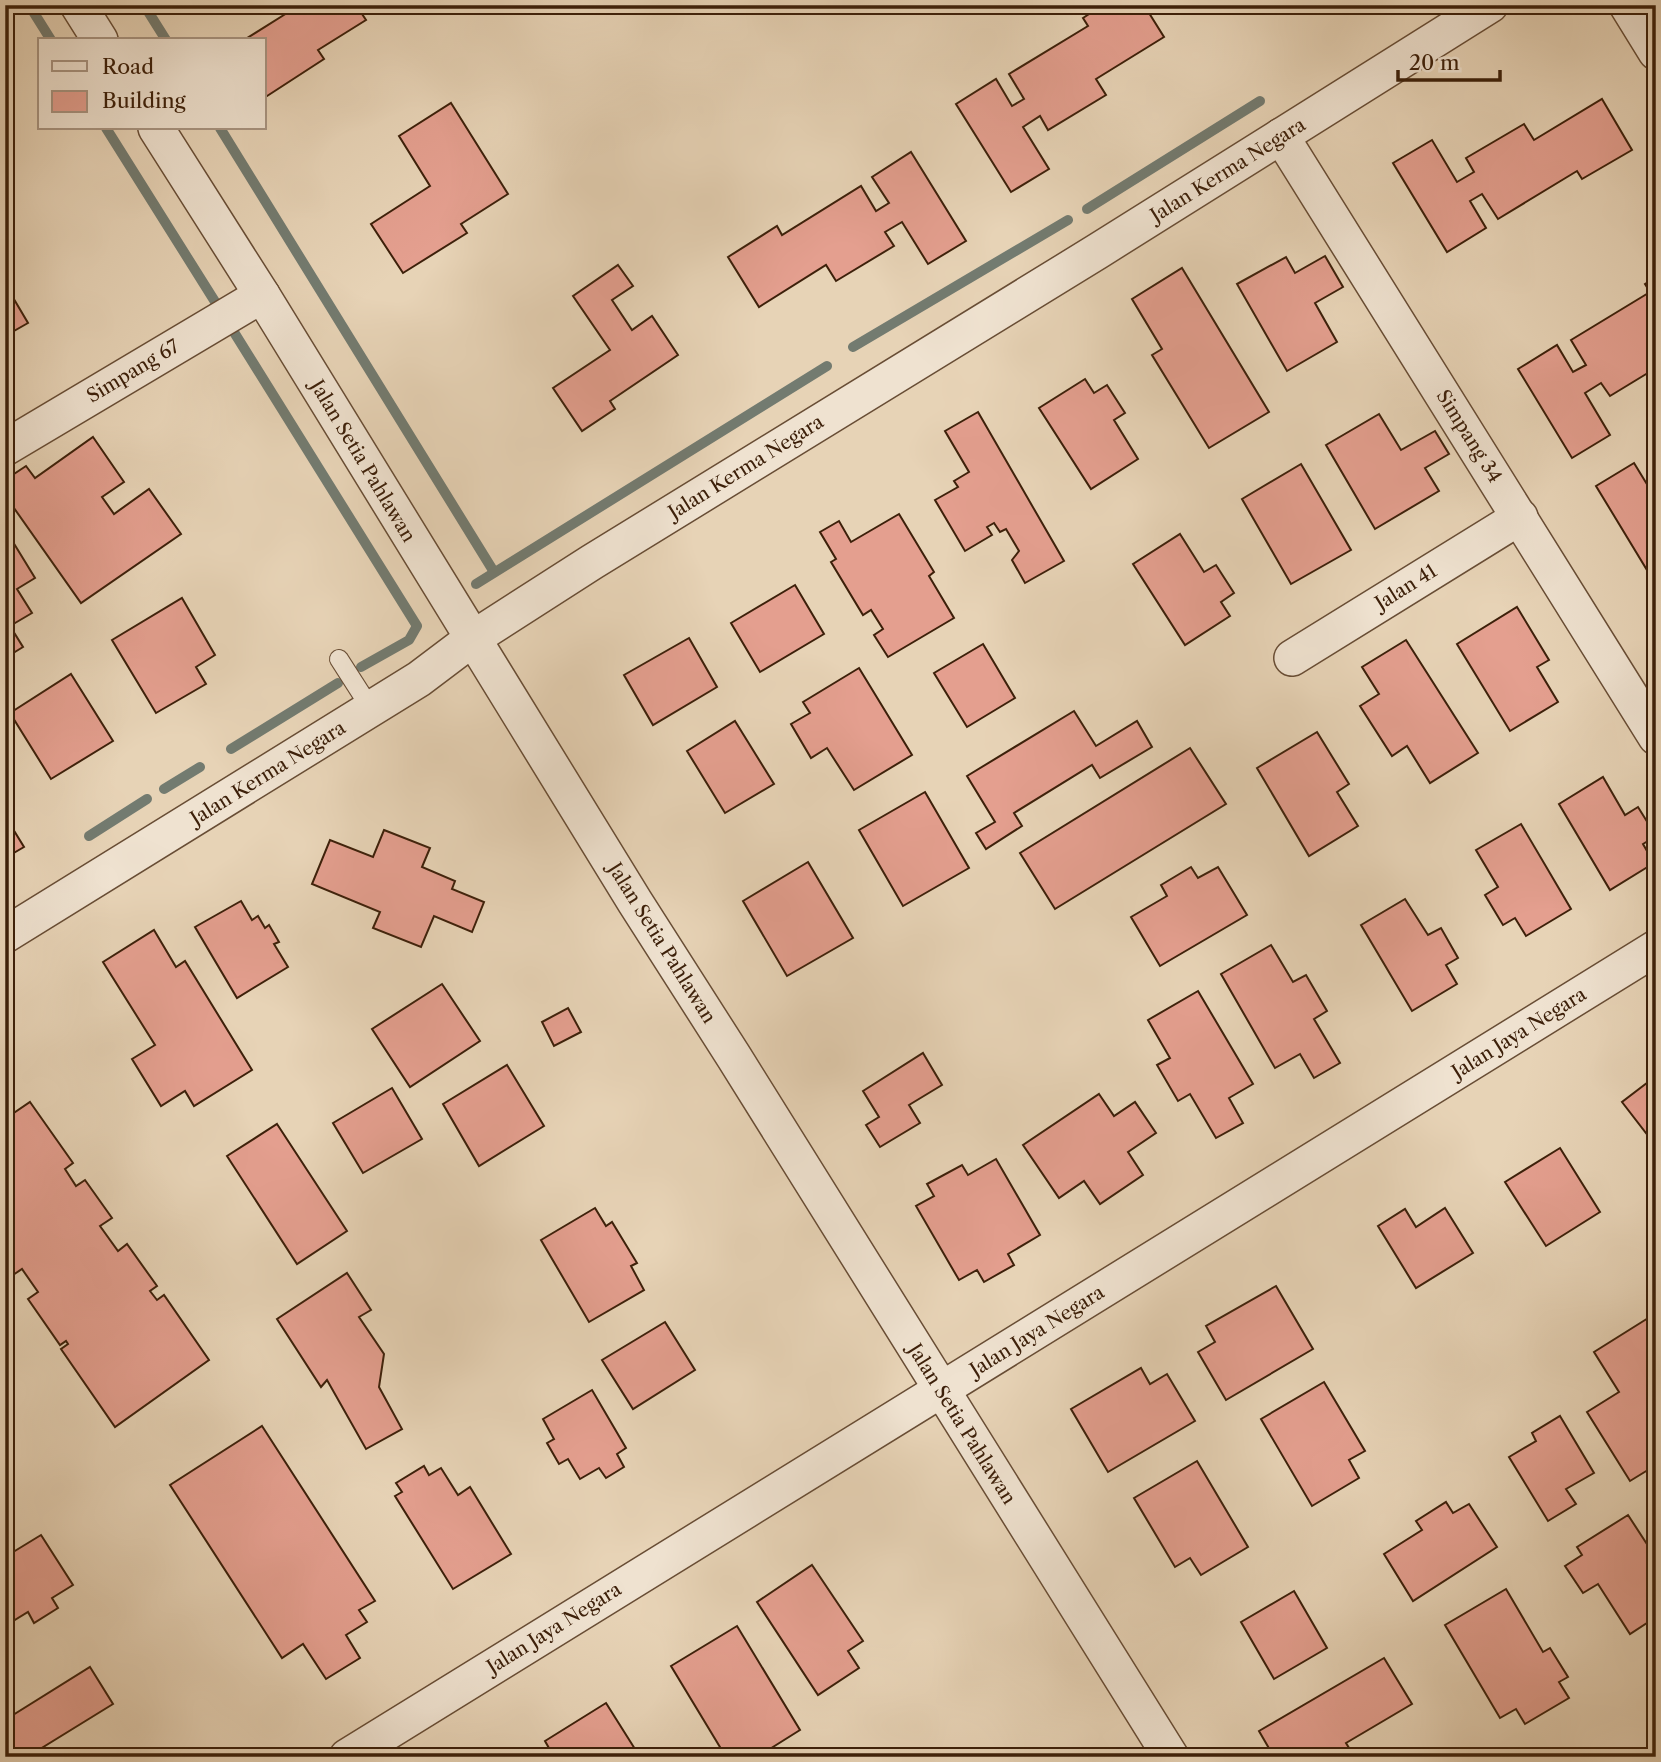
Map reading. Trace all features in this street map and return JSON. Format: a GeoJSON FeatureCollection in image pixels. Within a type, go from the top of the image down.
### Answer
{"type":"FeatureCollection","features":[{"type":"Feature","properties":{"kind":"street"},"geometry":{"type":"LineString","coordinates":[[78,5],[99,38]]}},
{"type":"Feature","properties":{"kind":"street","name":"Jalan Kerma Negara"},"geometry":{"type":"LineString","coordinates":[[5,935],[419,679],[472,639],[592,562],[956,339],[1490,5]]}},
{"type":"Feature","properties":{"kind":"street"},"geometry":{"type":"LineString","coordinates":[[1627,5],[1656,52]]}},
{"type":"Feature","properties":{"kind":"street","name":"Jalan Setia Pahlawan"},"geometry":{"type":"LineString","coordinates":[[157,130],[1171,1757]]}},
{"type":"Feature","properties":{"kind":"street","name":"Simpang 34"},"geometry":{"type":"LineString","coordinates":[[1282,136],[1656,737]]}},
{"type":"Feature","properties":{"kind":"street","name":"Simpang 67"},"geometry":{"type":"LineString","coordinates":[[5,448],[261,295]]}},
{"type":"Feature","properties":{"kind":"street","name":"Jalan 41"},"geometry":{"type":"LineString","coordinates":[[1292,658],[1520,517]]}},
{"type":"Feature","properties":{"kind":"street","name":"Jalan Jaya Negara"},"geometry":{"type":"LineString","coordinates":[[347,1757],[1656,948]]}},
{"type":"Feature","properties":{"kind":"lane"},"geometry":{"type":"LineString","coordinates":[[339,659],[371,709]]}},
{"type":"Feature","properties":{"kind":"building"},"geometry":{"type":"Polygon","coordinates":[[[282,5],[356,5],[366,20],[318,50],[324,59],[266,97],[266,38],[247,38],[287,13],[282,5]]]}},
{"type":"Feature","properties":{"kind":"building"},"geometry":{"type":"Polygon","coordinates":[[[1103,5],[1144,5],[1164,37],[1096,79],[1106,95],[1048,130],[1040,116],[1023,127],[1049,169],[1011,192],[956,104],[996,79],[1012,106],[1024,99],[1009,74],[1088,26],[1083,18],[1103,5]]]}},
{"type":"Feature","properties":{"kind":"building"},"geometry":{"type":"Polygon","coordinates":[[[1602,99],[1632,150],[1582,179],[1577,171],[1498,219],[1482,194],[1470,201],[1486,228],[1447,252],[1393,163],[1432,140],[1457,182],[1474,172],[1466,158],[1524,124],[1534,140],[1602,99]]]}},
{"type":"Feature","properties":{"kind":"building"},"geometry":{"type":"Polygon","coordinates":[[[451,103],[508,194],[461,224],[467,233],[403,273],[371,224],[430,186],[399,136],[451,103]]]}},
{"type":"Feature","properties":{"kind":"building"},"geometry":{"type":"Polygon","coordinates":[[[911,152],[966,241],[928,264],[902,222],[885,232],[894,246],[836,281],[826,265],[759,307],[728,257],[777,226],[782,235],[861,186],[876,211],[889,203],[872,177],[911,152]]]}},
{"type":"Feature","properties":{"kind":"building"},"geometry":{"type":"Polygon","coordinates":[[[1325,256],[1343,287],[1315,303],[1337,342],[1287,371],[1237,284],[1286,257],[1295,273],[1325,256]]]}},
{"type":"Feature","properties":{"kind":"building"},"geometry":{"type":"Polygon","coordinates":[[[618,265],[633,286],[612,300],[632,330],[652,316],[678,355],[610,401],[615,409],[582,431],[553,388],[610,350],[573,296],[618,265]]]}},
{"type":"Feature","properties":{"kind":"building"},"geometry":{"type":"Polygon","coordinates":[[[1182,268],[1269,412],[1209,448],[1152,355],[1162,349],[1132,299],[1182,268]]]}},
{"type":"Feature","properties":{"kind":"building"},"geometry":{"type":"Polygon","coordinates":[[[1656,277],[1656,368],[1610,396],[1601,383],[1585,393],[1610,435],[1572,458],[1518,369],[1557,345],[1573,372],[1586,365],[1571,340],[1650,292],[1645,284],[1656,277]]]}},
{"type":"Feature","properties":{"kind":"building"},"geometry":{"type":"Polygon","coordinates":[[[5,284],[28,323],[5,336],[5,284]]]}},
{"type":"Feature","properties":{"kind":"building"},"geometry":{"type":"Polygon","coordinates":[[[1085,379],[1094,393],[1107,385],[1125,413],[1114,420],[1138,459],[1091,489],[1039,408],[1085,379]]]}},
{"type":"Feature","properties":{"kind":"building"},"geometry":{"type":"Polygon","coordinates":[[[978,412],[1064,561],[1025,583],[1012,560],[1019,551],[1006,529],[1000,532],[994,523],[987,527],[992,535],[965,551],[935,500],[958,487],[954,481],[969,472],[945,431],[978,412]]]}},
{"type":"Feature","properties":{"kind":"building"},"geometry":{"type":"Polygon","coordinates":[[[1379,414],[1401,450],[1435,431],[1449,454],[1425,468],[1439,491],[1375,529],[1326,445],[1379,414]]]}},
{"type":"Feature","properties":{"kind":"building"},"geometry":{"type":"Polygon","coordinates":[[[93,437],[124,482],[102,497],[114,514],[149,489],[181,534],[81,603],[9,501],[5,480],[26,466],[35,478],[93,437]]]}},
{"type":"Feature","properties":{"kind":"building"},"geometry":{"type":"Polygon","coordinates":[[[1634,463],[1656,499],[1656,571],[1650,575],[1596,486],[1634,463]]]}},
{"type":"Feature","properties":{"kind":"building"},"geometry":{"type":"Polygon","coordinates":[[[1301,464],[1351,550],[1291,584],[1242,499],[1301,464]]]}},
{"type":"Feature","properties":{"kind":"building"},"geometry":{"type":"Polygon","coordinates":[[[899,514],[934,572],[929,576],[954,618],[888,657],[874,635],[883,629],[871,610],[863,615],[831,562],[836,559],[820,532],[839,521],[851,542],[899,514]]]}},
{"type":"Feature","properties":{"kind":"building"},"geometry":{"type":"Polygon","coordinates":[[[1180,534],[1204,572],[1216,565],[1234,593],[1221,602],[1230,616],[1185,645],[1133,564],[1180,534]]]}},
{"type":"Feature","properties":{"kind":"building"},"geometry":{"type":"Polygon","coordinates":[[[13,542],[35,578],[17,589],[32,613],[10,626],[23,647],[5,658],[5,547],[13,542]]]}},
{"type":"Feature","properties":{"kind":"building"},"geometry":{"type":"Polygon","coordinates":[[[795,585],[824,634],[760,672],[731,623],[795,585]]]}},
{"type":"Feature","properties":{"kind":"building"},"geometry":{"type":"Polygon","coordinates":[[[182,598],[215,655],[196,667],[206,684],[156,713],[112,640],[182,598]]]}},
{"type":"Feature","properties":{"kind":"building"},"geometry":{"type":"Polygon","coordinates":[[[1517,607],[1549,660],[1537,667],[1558,702],[1510,731],[1457,644],[1517,607]]]}},
{"type":"Feature","properties":{"kind":"building"},"geometry":{"type":"Polygon","coordinates":[[[689,638],[717,687],[653,725],[624,675],[689,638]]]}},
{"type":"Feature","properties":{"kind":"building"},"geometry":{"type":"Polygon","coordinates":[[[1406,640],[1478,753],[1430,783],[1407,746],[1392,756],[1360,706],[1379,694],[1362,667],[1406,640]]]}},
{"type":"Feature","properties":{"kind":"building"},"geometry":{"type":"Polygon","coordinates":[[[983,644],[1015,698],[967,727],[934,673],[983,644]]]}},
{"type":"Feature","properties":{"kind":"building"},"geometry":{"type":"Polygon","coordinates":[[[859,668],[912,755],[854,790],[827,748],[811,758],[791,724],[810,713],[803,702],[859,668]]]}},
{"type":"Feature","properties":{"kind":"building"},"geometry":{"type":"Polygon","coordinates":[[[71,674],[113,741],[51,779],[10,713],[71,674]]]}},
{"type":"Feature","properties":{"kind":"building"},"geometry":{"type":"Polygon","coordinates":[[[1074,711],[1096,746],[1137,721],[1152,747],[1100,778],[1092,765],[1014,813],[1022,826],[986,849],[976,833],[995,822],[967,776],[1074,711]]]}},
{"type":"Feature","properties":{"kind":"building"},"geometry":{"type":"Polygon","coordinates":[[[735,721],[774,784],[725,813],[687,751],[735,721]]]}},
{"type":"Feature","properties":{"kind":"building"},"geometry":{"type":"Polygon","coordinates":[[[1317,732],[1349,784],[1337,792],[1358,826],[1309,856],[1257,768],[1317,732]]]}},
{"type":"Feature","properties":{"kind":"building"},"geometry":{"type":"Polygon","coordinates":[[[1190,748],[1226,804],[1055,909],[1020,853],[1190,748]]]}},
{"type":"Feature","properties":{"kind":"building"},"geometry":{"type":"Polygon","coordinates":[[[1603,777],[1625,815],[1638,807],[1656,836],[1643,844],[1654,863],[1610,890],[1559,804],[1603,777]]]}},
{"type":"Feature","properties":{"kind":"building"},"geometry":{"type":"Polygon","coordinates":[[[925,792],[969,868],[903,906],[859,830],[925,792]]]}},
{"type":"Feature","properties":{"kind":"building"},"geometry":{"type":"Polygon","coordinates":[[[5,816],[24,847],[5,858],[5,816]]]}},
{"type":"Feature","properties":{"kind":"building"},"geometry":{"type":"Polygon","coordinates":[[[1521,824],[1571,909],[1526,936],[1515,918],[1503,925],[1485,895],[1498,887],[1476,850],[1521,824]]]}},
{"type":"Feature","properties":{"kind":"building"},"geometry":{"type":"Polygon","coordinates":[[[384,830],[430,848],[422,867],[455,881],[452,889],[484,902],[472,932],[434,916],[421,947],[373,928],[380,912],[312,884],[330,840],[373,857],[384,830]]]}},
{"type":"Feature","properties":{"kind":"building"},"geometry":{"type":"Polygon","coordinates":[[[808,862],[853,938],[787,976],[743,901],[808,862]]]}},
{"type":"Feature","properties":{"kind":"building"},"geometry":{"type":"Polygon","coordinates":[[[1191,867],[1198,878],[1218,867],[1247,915],[1160,966],[1131,917],[1167,896],[1161,885],[1191,867]]]}},
{"type":"Feature","properties":{"kind":"building"},"geometry":{"type":"Polygon","coordinates":[[[1405,899],[1428,935],[1441,928],[1458,958],[1446,965],[1457,984],[1412,1011],[1361,925],[1405,899]]]}},
{"type":"Feature","properties":{"kind":"building"},"geometry":{"type":"Polygon","coordinates":[[[241,901],[252,920],[258,916],[265,928],[269,925],[279,942],[274,944],[288,967],[237,998],[195,927],[241,901]]]}},
{"type":"Feature","properties":{"kind":"building"},"geometry":{"type":"Polygon","coordinates":[[[154,930],[176,967],[185,961],[252,1070],[194,1106],[185,1091],[161,1106],[132,1059],[155,1045],[103,962],[154,930]]]}},
{"type":"Feature","properties":{"kind":"building"},"geometry":{"type":"Polygon","coordinates":[[[1271,945],[1293,982],[1306,975],[1327,1011],[1314,1019],[1340,1063],[1314,1078],[1300,1054],[1275,1068],[1221,974],[1271,945]]]}},
{"type":"Feature","properties":{"kind":"building"},"geometry":{"type":"Polygon","coordinates":[[[442,984],[480,1041],[410,1087],[372,1029],[442,984]]]}},
{"type":"Feature","properties":{"kind":"building"},"geometry":{"type":"Polygon","coordinates":[[[1198,991],[1253,1084],[1229,1098],[1243,1123],[1216,1138],[1190,1094],[1178,1101],[1157,1065],[1170,1058],[1148,1020],[1198,991]]]}},
{"type":"Feature","properties":{"kind":"building"},"geometry":{"type":"Polygon","coordinates":[[[568,1008],[581,1032],[554,1046],[542,1022],[568,1008]]]}},
{"type":"Feature","properties":{"kind":"building"},"geometry":{"type":"Polygon","coordinates":[[[923,1053],[942,1085],[909,1105],[920,1123],[880,1147],[866,1125],[879,1117],[863,1091],[923,1053]]]}},
{"type":"Feature","properties":{"kind":"building"},"geometry":{"type":"Polygon","coordinates":[[[507,1065],[544,1126],[479,1166],[443,1104],[507,1065]]]}},
{"type":"Feature","properties":{"kind":"building"},"geometry":{"type":"Polygon","coordinates":[[[1656,1076],[1656,1146],[1622,1102],[1656,1076]]]}},
{"type":"Feature","properties":{"kind":"building"},"geometry":{"type":"Polygon","coordinates":[[[392,1088],[422,1139],[363,1173],[333,1123],[392,1088]]]}},
{"type":"Feature","properties":{"kind":"building"},"geometry":{"type":"Polygon","coordinates":[[[1099,1094],[1114,1116],[1135,1102],[1156,1133],[1128,1152],[1143,1175],[1100,1204],[1084,1181],[1059,1198],[1023,1145],[1099,1094]]]}},
{"type":"Feature","properties":{"kind":"building"},"geometry":{"type":"Polygon","coordinates":[[[30,1102],[73,1163],[65,1169],[76,1186],[85,1180],[112,1218],[100,1226],[118,1251],[127,1244],[157,1286],[150,1291],[157,1300],[164,1295],[209,1360],[115,1427],[61,1349],[68,1344],[66,1341],[60,1345],[28,1299],[38,1292],[22,1269],[13,1275],[5,1264],[5,1149],[13,1144],[5,1133],[5,1119],[30,1102]]]}},
{"type":"Feature","properties":{"kind":"building"},"geometry":{"type":"Polygon","coordinates":[[[277,1124],[347,1231],[297,1264],[227,1156],[277,1124]]]}},
{"type":"Feature","properties":{"kind":"building"},"geometry":{"type":"Polygon","coordinates":[[[1560,1148],[1600,1212],[1546,1246],[1505,1182],[1560,1148]]]}},
{"type":"Feature","properties":{"kind":"building"},"geometry":{"type":"Polygon","coordinates":[[[996,1159],[1040,1235],[1008,1254],[1014,1265],[984,1282],[977,1270],[959,1280],[916,1206],[934,1196],[927,1184],[962,1165],[968,1175],[996,1159]]]}},
{"type":"Feature","properties":{"kind":"building"},"geometry":{"type":"Polygon","coordinates":[[[595,1208],[606,1226],[612,1222],[637,1263],[631,1266],[644,1290],[589,1322],[541,1240],[595,1208]]]}},
{"type":"Feature","properties":{"kind":"building"},"geometry":{"type":"Polygon","coordinates":[[[1445,1208],[1473,1253],[1416,1288],[1378,1226],[1405,1209],[1416,1227],[1445,1208]]]}},
{"type":"Feature","properties":{"kind":"building"},"geometry":{"type":"Polygon","coordinates":[[[347,1273],[371,1310],[359,1317],[384,1354],[379,1387],[402,1429],[366,1449],[327,1380],[321,1387],[277,1319],[347,1273]]]}},
{"type":"Feature","properties":{"kind":"building"},"geometry":{"type":"Polygon","coordinates":[[[1276,1286],[1313,1349],[1226,1400],[1198,1352],[1215,1342],[1206,1326],[1276,1286]]]}},
{"type":"Feature","properties":{"kind":"building"},"geometry":{"type":"Polygon","coordinates":[[[1653,1315],[1656,1319],[1656,1465],[1630,1481],[1587,1412],[1619,1392],[1594,1352],[1653,1315]]]}},
{"type":"Feature","properties":{"kind":"building"},"geometry":{"type":"Polygon","coordinates":[[[665,1322],[695,1370],[633,1409],[602,1360],[665,1322]]]}},
{"type":"Feature","properties":{"kind":"building"},"geometry":{"type":"Polygon","coordinates":[[[1141,1368],[1150,1384],[1167,1374],[1195,1421],[1108,1472],[1071,1409],[1141,1368]]]}},
{"type":"Feature","properties":{"kind":"building"},"geometry":{"type":"Polygon","coordinates":[[[1324,1382],[1365,1451],[1349,1460],[1359,1478],[1312,1506],[1261,1419],[1324,1382]]]}},
{"type":"Feature","properties":{"kind":"building"},"geometry":{"type":"Polygon","coordinates":[[[592,1390],[626,1448],[617,1454],[624,1467],[606,1478],[599,1468],[580,1479],[568,1459],[559,1464],[547,1443],[554,1439],[543,1419],[592,1390]]]}},
{"type":"Feature","properties":{"kind":"building"},"geometry":{"type":"Polygon","coordinates":[[[1560,1416],[1594,1473],[1566,1489],[1576,1504],[1548,1521],[1509,1457],[1536,1441],[1532,1433],[1560,1416]]]}},
{"type":"Feature","properties":{"kind":"building"},"geometry":{"type":"Polygon","coordinates":[[[262,1426],[375,1601],[359,1610],[367,1622],[346,1635],[360,1658],[326,1679],[303,1644],[282,1658],[170,1485],[262,1426]]]}},
{"type":"Feature","properties":{"kind":"building"},"geometry":{"type":"Polygon","coordinates":[[[1197,1461],[1248,1547],[1201,1575],[1190,1558],[1175,1567],[1134,1498],[1197,1461]]]}},
{"type":"Feature","properties":{"kind":"building"},"geometry":{"type":"Polygon","coordinates":[[[424,1466],[429,1475],[441,1468],[458,1495],[470,1487],[511,1554],[453,1589],[395,1496],[402,1492],[396,1483],[424,1466]]]}},
{"type":"Feature","properties":{"kind":"building"},"geometry":{"type":"Polygon","coordinates":[[[1446,1502],[1453,1513],[1469,1504],[1497,1547],[1413,1601],[1384,1554],[1422,1530],[1416,1521],[1446,1502]]]}},
{"type":"Feature","properties":{"kind":"building"},"geometry":{"type":"Polygon","coordinates":[[[1628,1515],[1656,1558],[1656,1617],[1630,1634],[1598,1584],[1583,1593],[1565,1566],[1582,1555],[1577,1547],[1628,1515]]]}},
{"type":"Feature","properties":{"kind":"building"},"geometry":{"type":"Polygon","coordinates":[[[41,1535],[73,1585],[52,1598],[58,1608],[34,1623],[28,1612],[5,1626],[5,1557],[41,1535]]]}},
{"type":"Feature","properties":{"kind":"building"},"geometry":{"type":"Polygon","coordinates":[[[812,1565],[863,1641],[848,1651],[859,1668],[818,1695],[757,1602],[812,1565]]]}},
{"type":"Feature","properties":{"kind":"building"},"geometry":{"type":"Polygon","coordinates":[[[1506,1589],[1543,1652],[1550,1648],[1568,1677],[1559,1682],[1569,1698],[1525,1724],[1516,1709],[1500,1718],[1445,1625],[1506,1589]]]}},
{"type":"Feature","properties":{"kind":"building"},"geometry":{"type":"Polygon","coordinates":[[[1294,1591],[1327,1648],[1274,1679],[1241,1622],[1294,1591]]]}},
{"type":"Feature","properties":{"kind":"building"},"geometry":{"type":"Polygon","coordinates":[[[737,1626],[800,1730],[757,1757],[726,1757],[671,1666],[737,1626]]]}},
{"type":"Feature","properties":{"kind":"building"},"geometry":{"type":"Polygon","coordinates":[[[1384,1658],[1412,1704],[1346,1743],[1354,1756],[1352,1757],[1274,1757],[1259,1731],[1384,1658]]]}},
{"type":"Feature","properties":{"kind":"building"},"geometry":{"type":"Polygon","coordinates":[[[90,1667],[113,1704],[27,1757],[5,1757],[5,1720],[90,1667]]]}},
{"type":"Feature","properties":{"kind":"building"},"geometry":{"type":"Polygon","coordinates":[[[606,1703],[640,1757],[554,1757],[545,1741],[606,1703]]]}},
{"type":"Feature","properties":{"kind":"building"},"geometry":{"type":"Polygon","coordinates":[[[95,1749],[100,1757],[81,1757],[95,1749]]]}},
{"type":"Feature","properties":{"kind":"waterway"},"geometry":{"type":"LineString","coordinates":[[29,5],[50,38]]}},
{"type":"Feature","properties":{"kind":"waterway"},"geometry":{"type":"LineString","coordinates":[[144,5],[165,38]]}},
{"type":"Feature","properties":{"kind":"waterway"},"geometry":{"type":"LineString","coordinates":[[1087,209],[1260,101]]}},
{"type":"Feature","properties":{"kind":"waterway"},"geometry":{"type":"LineString","coordinates":[[107,130],[219,308]]}},
{"type":"Feature","properties":{"kind":"waterway"},"geometry":{"type":"LineString","coordinates":[[221,130],[494,572]]}},
{"type":"Feature","properties":{"kind":"waterway"},"geometry":{"type":"LineString","coordinates":[[853,347],[1068,220]]}},
{"type":"Feature","properties":{"kind":"waterway"},"geometry":{"type":"LineString","coordinates":[[232,329],[417,626],[409,640],[361,667]]}},
{"type":"Feature","properties":{"kind":"waterway"},"geometry":{"type":"LineString","coordinates":[[476,584],[827,366]]}},
{"type":"Feature","properties":{"kind":"waterway"},"geometry":{"type":"LineString","coordinates":[[231,749],[338,683]]}},
{"type":"Feature","properties":{"kind":"waterway"},"geometry":{"type":"LineString","coordinates":[[164,789],[200,767]]}},
{"type":"Feature","properties":{"kind":"waterway"},"geometry":{"type":"LineString","coordinates":[[89,836],[147,799]]}}]}
